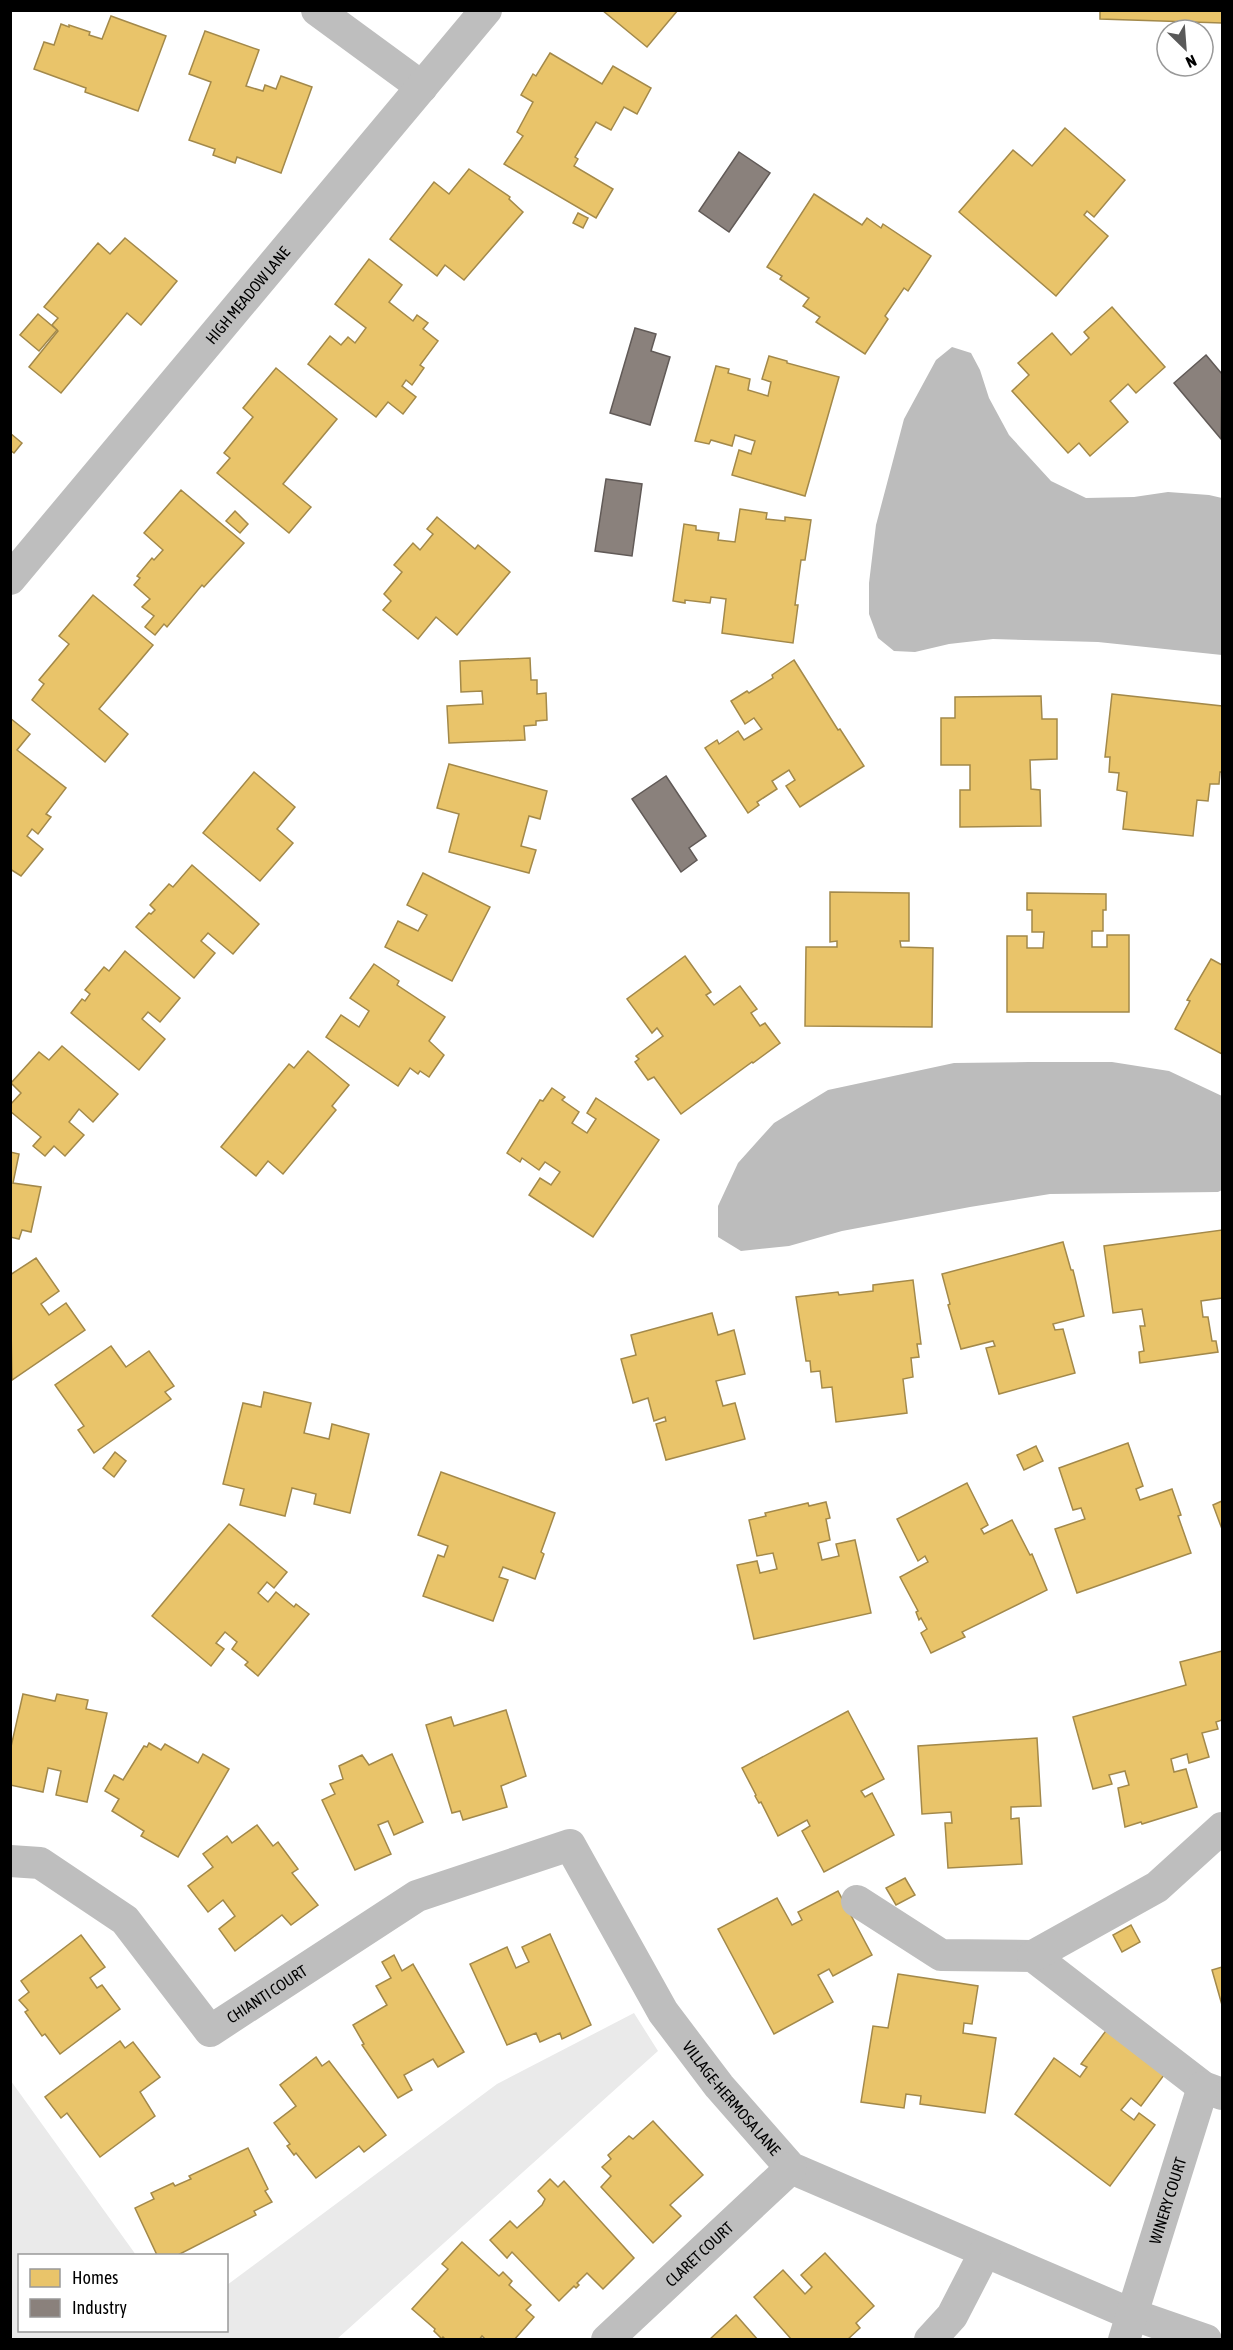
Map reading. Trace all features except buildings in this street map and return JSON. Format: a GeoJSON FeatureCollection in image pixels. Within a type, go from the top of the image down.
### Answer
{"type":"FeatureCollection","features":[{"type":"Feature","properties":{"kind":"street"},"geometry":{"type":"LineString","coordinates":[[318,10],[422,87]]}},
{"type":"Feature","properties":{"kind":"street","name":"HIGH MEADOW LANE"},"geometry":{"type":"LineString","coordinates":[[10,579],[486,10]]}},
{"type":"Feature","properties":{"kind":"street"},"geometry":{"type":"LineString","coordinates":[[857,1901],[941,1955],[1033,1956],[1157,1887],[1222,1828]]}},
{"type":"Feature","properties":{"kind":"street","name":"CHIANTI COURT"},"geometry":{"type":"LineString","coordinates":[[10,1861],[40,1863],[125,1920],[210,2031],[417,1896],[570,1845]]}},
{"type":"Feature","properties":{"kind":"street","name":"VILLAGE-HERMOSA LANE"},"geometry":{"type":"LineString","coordinates":[[570,1845],[663,2012],[719,2086],[791,2168],[985,2252],[1127,2327],[1206,2340]]}},
{"type":"Feature","properties":{"kind":"street","name":"WINERY COURT"},"geometry":{"type":"LineString","coordinates":[[1033,1956],[1213,2090],[1127,2327]]}},
{"type":"Feature","properties":{"kind":"street","name":"CLARET COURT"},"geometry":{"type":"LineString","coordinates":[[607,2340],[791,2168]]}},
{"type":"Feature","properties":{"kind":"street"},"geometry":{"type":"LineString","coordinates":[[930,2340],[952,2316],[985,2252]]}},
{"type":"Feature","properties":{"kind":"shaded area"},"geometry":{"type":"Polygon","coordinates":[[[952,347],[971,353],[980,370],[989,398],[1009,435],[1051,481],[1086,498],[1134,497],[1168,492],[1222,498],[1222,655],[1098,642],[993,639],[949,644],[915,652],[894,651],[878,638],[869,614],[869,583],[876,525],[904,419],[936,360],[952,347]]]}},
{"type":"Feature","properties":{"kind":"shaded area"},"geometry":{"type":"Polygon","coordinates":[[[1112,1062],[1169,1071],[1222,1096],[1222,1190],[1218,1192],[1050,1194],[842,1231],[789,1246],[741,1251],[718,1237],[718,1206],[738,1163],[774,1123],[828,1090],[954,1063],[1112,1062]]]}},
{"type":"Feature","properties":{"kind":"shaded area"},"geometry":{"type":"Polygon","coordinates":[[[634,2013],[658,2051],[337,2339],[11,2339],[11,2081],[135,2254],[18,2254],[18,2332],[228,2332],[228,2284],[497,2084],[634,2013]]]}}]}
